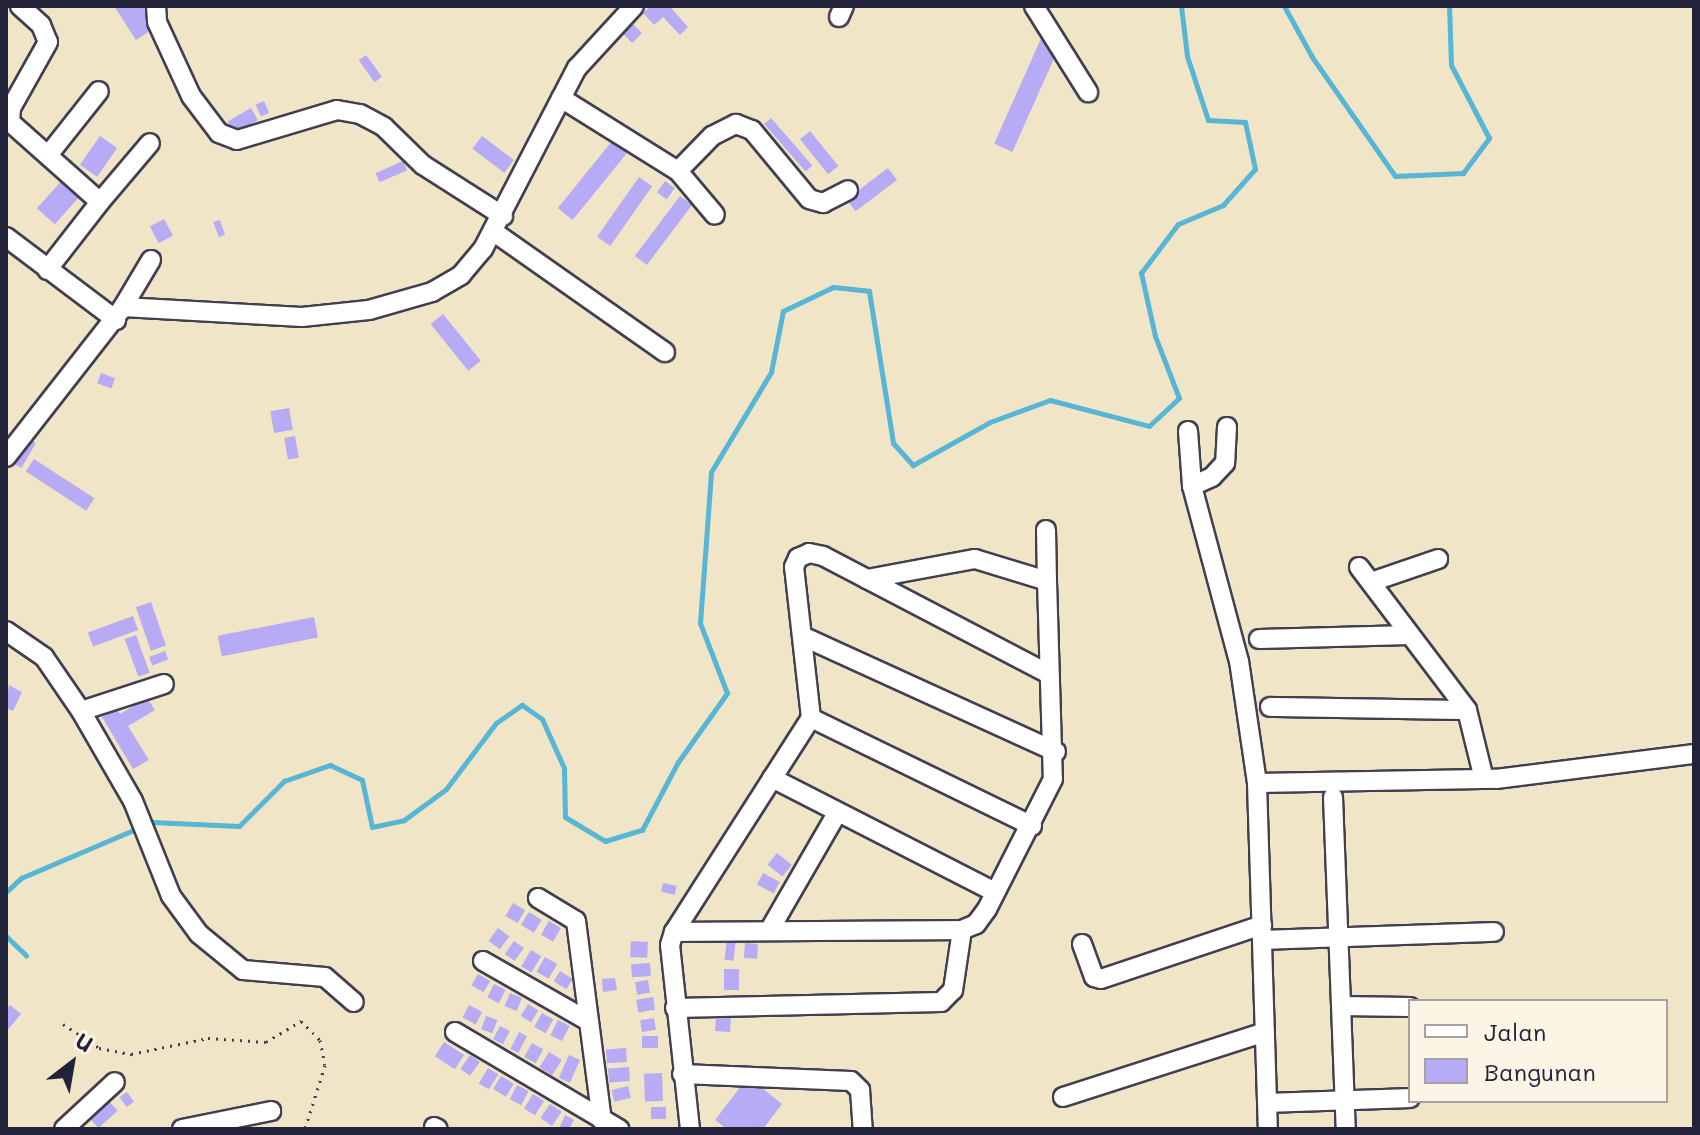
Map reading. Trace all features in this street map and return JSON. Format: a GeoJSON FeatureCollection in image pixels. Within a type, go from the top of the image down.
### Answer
{"type":"FeatureCollection","features":[{"type":"Feature","properties":{"kind":"street"},"geometry":{"type":"LineString","coordinates":[[20,6],[41,25],[48,42],[8,116],[100,202]]}},
{"type":"Feature","properties":{"kind":"street"},"geometry":{"type":"LineString","coordinates":[[156,6],[157,22],[191,96],[224,137],[255,137],[337,110],[360,114],[384,127],[423,165],[665,352]]}},
{"type":"Feature","properties":{"kind":"street"},"geometry":{"type":"LineString","coordinates":[[8,244],[120,314],[302,317],[369,310],[432,292],[461,275],[498,224],[586,54],[634,6]]}},
{"type":"Feature","properties":{"kind":"street"},"geometry":{"type":"LineString","coordinates":[[1034,6],[1088,92]]}},
{"type":"Feature","properties":{"kind":"street"},"geometry":{"type":"LineString","coordinates":[[49,154],[99,91]]}},
{"type":"Feature","properties":{"kind":"street"},"geometry":{"type":"LineString","coordinates":[[561,98],[678,171],[715,215]]}},
{"type":"Feature","properties":{"kind":"street"},"geometry":{"type":"LineString","coordinates":[[678,171],[712,136],[736,124],[752,130],[809,199],[823,203],[848,190]]}},
{"type":"Feature","properties":{"kind":"street"},"geometry":{"type":"LineString","coordinates":[[47,270],[150,143]]}},
{"type":"Feature","properties":{"kind":"street"},"geometry":{"type":"LineString","coordinates":[[6,457],[120,314],[151,260]]}},
{"type":"Feature","properties":{"kind":"street"},"geometry":{"type":"LineString","coordinates":[[1192,486],[1218,473],[1225,463],[1227,427]]}},
{"type":"Feature","properties":{"kind":"street"},"geometry":{"type":"LineString","coordinates":[[1188,431],[1192,486],[1239,661],[1257,783],[1268,1129]]}},
{"type":"Feature","properties":{"kind":"street"},"geometry":{"type":"LineString","coordinates":[[674,932],[962,930],[976,924],[1048,795],[1056,752],[1049,674],[1046,530]]}},
{"type":"Feature","properties":{"kind":"street"},"geometry":{"type":"LineString","coordinates":[[690,1129],[669,955],[674,932],[811,718],[794,567],[798,558],[814,553],[1049,674]]}},
{"type":"Feature","properties":{"kind":"street"},"geometry":{"type":"LineString","coordinates":[[867,579],[961,559],[987,560],[1047,581]]}},
{"type":"Feature","properties":{"kind":"street"},"geometry":{"type":"LineString","coordinates":[[1438,559],[1365,575],[1467,710],[1484,779]]}},
{"type":"Feature","properties":{"kind":"street"},"geometry":{"type":"LineString","coordinates":[[6,631],[44,657],[81,711],[133,801],[180,911],[231,962],[255,974],[325,977],[354,1002]]}},
{"type":"Feature","properties":{"kind":"street"},"geometry":{"type":"LineString","coordinates":[[1259,639],[1410,635]]}},
{"type":"Feature","properties":{"kind":"street"},"geometry":{"type":"LineString","coordinates":[[802,636],[1056,752]]}},
{"type":"Feature","properties":{"kind":"street"},"geometry":{"type":"LineString","coordinates":[[81,711],[164,684]]}},
{"type":"Feature","properties":{"kind":"street"},"geometry":{"type":"LineString","coordinates":[[1270,707],[1467,710]]}},
{"type":"Feature","properties":{"kind":"street"},"geometry":{"type":"LineString","coordinates":[[811,718],[1032,826]]}},
{"type":"Feature","properties":{"kind":"street"},"geometry":{"type":"LineString","coordinates":[[1257,783],[1484,779],[1694,754]]}},
{"type":"Feature","properties":{"kind":"street"},"geometry":{"type":"LineString","coordinates":[[772,778],[995,892]]}},
{"type":"Feature","properties":{"kind":"street"},"geometry":{"type":"LineString","coordinates":[[1333,797],[1346,1129]]}},
{"type":"Feature","properties":{"kind":"street"},"geometry":{"type":"LineString","coordinates":[[769,931],[837,813]]}},
{"type":"Feature","properties":{"kind":"street"},"geometry":{"type":"LineString","coordinates":[[538,898],[576,921],[602,1120]]}},
{"type":"Feature","properties":{"kind":"street"},"geometry":{"type":"LineString","coordinates":[[675,1008],[941,1002],[953,990],[962,930]]}},
{"type":"Feature","properties":{"kind":"street"},"geometry":{"type":"LineString","coordinates":[[1082,944],[1094,977],[1101,979],[1263,932],[1338,937],[1494,932]]}},
{"type":"Feature","properties":{"kind":"street"},"geometry":{"type":"LineString","coordinates":[[483,961],[588,1021]]}},
{"type":"Feature","properties":{"kind":"street"},"geometry":{"type":"LineString","coordinates":[[1341,1006],[1408,1007]]}},
{"type":"Feature","properties":{"kind":"street"},"geometry":{"type":"LineString","coordinates":[[455,1032],[619,1129]]}},
{"type":"Feature","properties":{"kind":"street"},"geometry":{"type":"LineString","coordinates":[[1063,1097],[1265,1032]]}},
{"type":"Feature","properties":{"kind":"street"},"geometry":{"type":"LineString","coordinates":[[682,1074],[851,1081],[860,1090],[863,1129]]}},
{"type":"Feature","properties":{"kind":"street"},"geometry":{"type":"LineString","coordinates":[[64,1129],[115,1082]]}},
{"type":"Feature","properties":{"kind":"street"},"geometry":{"type":"LineString","coordinates":[[1268,1103],[1408,1098]]}},
{"type":"Feature","properties":{"kind":"street"},"geometry":{"type":"LineString","coordinates":[[182,1129],[271,1111]]}},
{"type":"Feature","properties":{"kind":"path"},"geometry":{"type":"LineString","coordinates":[[63,1024],[99,1048],[131,1054],[208,1038],[266,1042],[301,1021],[320,1040],[325,1065],[305,1129]]}},
{"type":"Feature","properties":{"kind":"building"},"geometry":{"type":"Polygon","coordinates":[[[114,6],[143,6],[156,27],[136,40],[114,6]]]}},
{"type":"Feature","properties":{"kind":"building"},"geometry":{"type":"Polygon","coordinates":[[[651,6],[675,6],[672,9],[688,27],[680,35],[663,17],[654,25],[643,13],[651,6]]]}},
{"type":"Feature","properties":{"kind":"building"},"geometry":{"type":"Polygon","coordinates":[[[630,21],[642,33],[632,43],[620,31],[630,21]]]}},
{"type":"Feature","properties":{"kind":"building"},"geometry":{"type":"Polygon","coordinates":[[[1047,25],[1065,33],[1012,152],[994,144],[1047,25]]]}},
{"type":"Feature","properties":{"kind":"building"},"geometry":{"type":"Polygon","coordinates":[[[366,55],[382,77],[375,82],[359,60],[366,55]]]}},
{"type":"Feature","properties":{"kind":"building"},"geometry":{"type":"Polygon","coordinates":[[[264,101],[269,113],[261,116],[256,105],[264,101]]]}},
{"type":"Feature","properties":{"kind":"building"},"geometry":{"type":"Polygon","coordinates":[[[251,108],[258,120],[235,134],[228,122],[251,108]]]}},
{"type":"Feature","properties":{"kind":"building"},"geometry":{"type":"Polygon","coordinates":[[[771,118],[812,166],[806,171],[764,124],[771,118]]]}},
{"type":"Feature","properties":{"kind":"building"},"geometry":{"type":"Polygon","coordinates":[[[810,131],[838,166],[828,174],[800,139],[810,131]]]}},
{"type":"Feature","properties":{"kind":"building"},"geometry":{"type":"Polygon","coordinates":[[[617,135],[632,147],[573,220],[558,208],[617,135]]]}},
{"type":"Feature","properties":{"kind":"building"},"geometry":{"type":"Polygon","coordinates":[[[100,136],[117,148],[97,177],[80,165],[100,136]]]}},
{"type":"Feature","properties":{"kind":"building"},"geometry":{"type":"Polygon","coordinates":[[[482,136],[514,160],[504,173],[472,149],[482,136]]]}},
{"type":"Feature","properties":{"kind":"building"},"geometry":{"type":"Polygon","coordinates":[[[403,161],[407,170],[380,182],[376,173],[403,161]]]}},
{"type":"Feature","properties":{"kind":"building"},"geometry":{"type":"Polygon","coordinates":[[[888,168],[897,180],[855,211],[846,199],[888,168]]]}},
{"type":"Feature","properties":{"kind":"building"},"geometry":{"type":"Polygon","coordinates":[[[65,177],[83,193],[55,224],[37,208],[65,177]]]}},
{"type":"Feature","properties":{"kind":"building"},"geometry":{"type":"Polygon","coordinates":[[[639,177],[652,186],[610,246],[597,237],[639,177]]]}},
{"type":"Feature","properties":{"kind":"building"},"geometry":{"type":"Polygon","coordinates":[[[665,181],[675,188],[667,199],[657,192],[665,181]]]}},
{"type":"Feature","properties":{"kind":"building"},"geometry":{"type":"Polygon","coordinates":[[[680,196],[692,205],[647,265],[635,256],[680,196]]]}},
{"type":"Feature","properties":{"kind":"building"},"geometry":{"type":"Polygon","coordinates":[[[164,219],[173,236],[159,243],[150,227],[164,219]]]}},
{"type":"Feature","properties":{"kind":"building"},"geometry":{"type":"Polygon","coordinates":[[[220,220],[225,235],[219,237],[213,222],[220,220]]]}},
{"type":"Feature","properties":{"kind":"building"},"geometry":{"type":"Polygon","coordinates":[[[443,314],[481,361],[468,371],[431,324],[443,314]]]}},
{"type":"Feature","properties":{"kind":"building"},"geometry":{"type":"Polygon","coordinates":[[[101,373],[115,378],[111,388],[97,383],[101,373]]]}},
{"type":"Feature","properties":{"kind":"building"},"geometry":{"type":"Polygon","coordinates":[[[289,408],[293,430],[274,433],[270,411],[289,408]]]}},
{"type":"Feature","properties":{"kind":"building"},"geometry":{"type":"Polygon","coordinates":[[[295,436],[299,458],[288,460],[284,438],[295,436]]]}},
{"type":"Feature","properties":{"kind":"building"},"geometry":{"type":"Polygon","coordinates":[[[29,439],[36,443],[21,468],[14,464],[29,439]]]}},
{"type":"Feature","properties":{"kind":"building"},"geometry":{"type":"Polygon","coordinates":[[[34,459],[94,498],[86,511],[26,472],[34,459]]]}},
{"type":"Feature","properties":{"kind":"building"},"geometry":{"type":"Polygon","coordinates":[[[151,602],[166,645],[151,651],[136,607],[151,602]]]}},
{"type":"Feature","properties":{"kind":"building"},"geometry":{"type":"Polygon","coordinates":[[[133,616],[138,630],[93,647],[88,632],[133,616]]]}},
{"type":"Feature","properties":{"kind":"building"},"geometry":{"type":"Polygon","coordinates":[[[314,617],[318,638],[222,656],[218,636],[314,617]]]}},
{"type":"Feature","properties":{"kind":"building"},"geometry":{"type":"Polygon","coordinates":[[[136,635],[150,673],[138,677],[125,639],[136,635]]]}},
{"type":"Feature","properties":{"kind":"building"},"geometry":{"type":"Polygon","coordinates":[[[165,651],[168,659],[152,665],[149,657],[165,651]]]}},
{"type":"Feature","properties":{"kind":"building"},"geometry":{"type":"Polygon","coordinates":[[[9,685],[22,692],[13,711],[6,708],[9,685]]]}},
{"type":"Feature","properties":{"kind":"building"},"geometry":{"type":"Polygon","coordinates":[[[147,698],[155,710],[128,726],[149,760],[133,769],[102,717],[116,708],[120,714],[147,698]]]}},
{"type":"Feature","properties":{"kind":"building"},"geometry":{"type":"Polygon","coordinates":[[[777,853],[792,865],[782,877],[768,865],[777,853]]]}},
{"type":"Feature","properties":{"kind":"building"},"geometry":{"type":"Polygon","coordinates":[[[763,873],[780,882],[774,893],[757,884],[763,873]]]}},
{"type":"Feature","properties":{"kind":"building"},"geometry":{"type":"Polygon","coordinates":[[[663,883],[677,886],[675,895],[661,892],[663,883]]]}},
{"type":"Feature","properties":{"kind":"building"},"geometry":{"type":"Polygon","coordinates":[[[513,903],[525,910],[518,923],[506,916],[513,903]]]}},
{"type":"Feature","properties":{"kind":"building"},"geometry":{"type":"Polygon","coordinates":[[[529,912],[542,920],[534,933],[521,925],[529,912]]]}},
{"type":"Feature","properties":{"kind":"building"},"geometry":{"type":"Polygon","coordinates":[[[549,921],[561,928],[553,942],[541,935],[549,921]]]}},
{"type":"Feature","properties":{"kind":"building"},"geometry":{"type":"Polygon","coordinates":[[[498,928],[509,936],[500,949],[489,941],[498,928]]]}},
{"type":"Feature","properties":{"kind":"building"},"geometry":{"type":"Polygon","coordinates":[[[727,937],[736,938],[734,961],[725,960],[727,937]]]}},
{"type":"Feature","properties":{"kind":"building"},"geometry":{"type":"Polygon","coordinates":[[[514,941],[524,948],[515,961],[505,954],[514,941]]]}},
{"type":"Feature","properties":{"kind":"building"},"geometry":{"type":"Polygon","coordinates":[[[631,941],[648,942],[647,958],[630,957],[631,941]]]}},
{"type":"Feature","properties":{"kind":"building"},"geometry":{"type":"Polygon","coordinates":[[[745,943],[758,944],[757,959],[744,958],[745,943]]]}},
{"type":"Feature","properties":{"kind":"building"},"geometry":{"type":"Polygon","coordinates":[[[531,950],[541,956],[532,972],[521,966],[531,950]]]}},
{"type":"Feature","properties":{"kind":"building"},"geometry":{"type":"Polygon","coordinates":[[[545,957],[557,964],[549,979],[536,972],[545,957]]]}},
{"type":"Feature","properties":{"kind":"building"},"geometry":{"type":"Polygon","coordinates":[[[650,963],[651,976],[632,977],[631,964],[650,963]]]}},
{"type":"Feature","properties":{"kind":"building"},"geometry":{"type":"Polygon","coordinates":[[[724,969],[739,969],[739,990],[724,990],[724,969]]]}},
{"type":"Feature","properties":{"kind":"building"},"geometry":{"type":"Polygon","coordinates":[[[560,971],[573,979],[566,989],[554,981],[560,971]]]}},
{"type":"Feature","properties":{"kind":"building"},"geometry":{"type":"Polygon","coordinates":[[[478,974],[490,981],[484,992],[472,985],[478,974]]]}},
{"type":"Feature","properties":{"kind":"building"},"geometry":{"type":"Polygon","coordinates":[[[615,978],[617,990],[603,992],[602,979],[615,978]]]}},
{"type":"Feature","properties":{"kind":"building"},"geometry":{"type":"Polygon","coordinates":[[[648,980],[650,993],[637,995],[635,982],[648,980]]]}},
{"type":"Feature","properties":{"kind":"building"},"geometry":{"type":"Polygon","coordinates":[[[494,984],[506,990],[499,1003],[487,997],[494,984]]]}},
{"type":"Feature","properties":{"kind":"building"},"geometry":{"type":"Polygon","coordinates":[[[510,993],[522,998],[516,1011],[505,1006],[510,993]]]}},
{"type":"Feature","properties":{"kind":"building"},"geometry":{"type":"Polygon","coordinates":[[[653,997],[655,1010],[638,1012],[636,1000],[653,997]]]}},
{"type":"Feature","properties":{"kind":"building"},"geometry":{"type":"Polygon","coordinates":[[[528,1004],[538,1010],[531,1022],[521,1016],[528,1004]]]}},
{"type":"Feature","properties":{"kind":"building"},"geometry":{"type":"Polygon","coordinates":[[[10,1005],[21,1014],[6,1032],[6,1009],[10,1005]]]}},
{"type":"Feature","properties":{"kind":"building"},"geometry":{"type":"Polygon","coordinates":[[[469,1005],[482,1012],[476,1024],[462,1017],[469,1005]]]}},
{"type":"Feature","properties":{"kind":"building"},"geometry":{"type":"Polygon","coordinates":[[[542,1013],[553,1019],[546,1033],[534,1027],[542,1013]]]}},
{"type":"Feature","properties":{"kind":"building"},"geometry":{"type":"Polygon","coordinates":[[[486,1016],[497,1020],[492,1033],[481,1029],[486,1016]]]}},
{"type":"Feature","properties":{"kind":"building"},"geometry":{"type":"Polygon","coordinates":[[[716,1017],[731,1018],[730,1032],[715,1031],[716,1017]]]}},
{"type":"Feature","properties":{"kind":"building"},"geometry":{"type":"Polygon","coordinates":[[[654,1018],[656,1030],[642,1032],[640,1020],[654,1018]]]}},
{"type":"Feature","properties":{"kind":"building"},"geometry":{"type":"Polygon","coordinates":[[[558,1020],[570,1026],[562,1041],[550,1035],[558,1020]]]}},
{"type":"Feature","properties":{"kind":"building"},"geometry":{"type":"Polygon","coordinates":[[[500,1026],[510,1031],[503,1044],[493,1039],[500,1026]]]}},
{"type":"Feature","properties":{"kind":"building"},"geometry":{"type":"Polygon","coordinates":[[[519,1032],[527,1036],[518,1053],[510,1049],[519,1032]]]}},
{"type":"Feature","properties":{"kind":"building"},"geometry":{"type":"Polygon","coordinates":[[[642,1036],[658,1036],[658,1048],[642,1048],[642,1036]]]}},
{"type":"Feature","properties":{"kind":"building"},"geometry":{"type":"Polygon","coordinates":[[[444,1042],[464,1055],[455,1069],[435,1056],[444,1042]]]}},
{"type":"Feature","properties":{"kind":"building"},"geometry":{"type":"Polygon","coordinates":[[[532,1043],[543,1049],[536,1063],[524,1057],[532,1043]]]}},
{"type":"Feature","properties":{"kind":"building"},"geometry":{"type":"Polygon","coordinates":[[[626,1048],[627,1062],[607,1063],[606,1049],[626,1048]]]}},
{"type":"Feature","properties":{"kind":"building"},"geometry":{"type":"Polygon","coordinates":[[[549,1052],[562,1060],[552,1075],[539,1067],[549,1052]]]}},
{"type":"Feature","properties":{"kind":"building"},"geometry":{"type":"Polygon","coordinates":[[[470,1055],[480,1062],[470,1076],[460,1069],[470,1055]]]}},
{"type":"Feature","properties":{"kind":"building"},"geometry":{"type":"Polygon","coordinates":[[[569,1055],[580,1060],[570,1083],[559,1078],[569,1055]]]}},
{"type":"Feature","properties":{"kind":"building"},"geometry":{"type":"Polygon","coordinates":[[[629,1067],[630,1081],[609,1082],[608,1068],[629,1067]]]}},
{"type":"Feature","properties":{"kind":"building"},"geometry":{"type":"Polygon","coordinates":[[[488,1068],[498,1074],[489,1090],[479,1083],[488,1068]]]}},
{"type":"Feature","properties":{"kind":"building"},"geometry":{"type":"Polygon","coordinates":[[[662,1073],[663,1101],[645,1102],[644,1074],[662,1073]]]}},
{"type":"Feature","properties":{"kind":"building"},"geometry":{"type":"Polygon","coordinates":[[[501,1076],[514,1084],[506,1097],[493,1089],[501,1076]]]}},
{"type":"Feature","properties":{"kind":"building"},"geometry":{"type":"Polygon","coordinates":[[[748,1077],[782,1104],[763,1129],[727,1129],[715,1120],[748,1077]]]}},
{"type":"Feature","properties":{"kind":"building"},"geometry":{"type":"Polygon","coordinates":[[[517,1085],[529,1091],[521,1105],[510,1099],[517,1085]]]}},
{"type":"Feature","properties":{"kind":"building"},"geometry":{"type":"Polygon","coordinates":[[[628,1086],[631,1098],[614,1102],[612,1090],[628,1086]]]}},
{"type":"Feature","properties":{"kind":"building"},"geometry":{"type":"Polygon","coordinates":[[[127,1092],[134,1102],[127,1107],[120,1097],[127,1092]]]}},
{"type":"Feature","properties":{"kind":"building"},"geometry":{"type":"Polygon","coordinates":[[[533,1094],[544,1101],[535,1115],[524,1108],[533,1094]]]}},
{"type":"Feature","properties":{"kind":"building"},"geometry":{"type":"Polygon","coordinates":[[[109,1101],[118,1111],[98,1128],[90,1118],[109,1101]]]}},
{"type":"Feature","properties":{"kind":"building"},"geometry":{"type":"Polygon","coordinates":[[[550,1104],[562,1112],[552,1126],[540,1118],[550,1104]]]}},
{"type":"Feature","properties":{"kind":"building"},"geometry":{"type":"Polygon","coordinates":[[[651,1107],[666,1107],[666,1119],[651,1119],[651,1107]]]}},
{"type":"Feature","properties":{"kind":"building"},"geometry":{"type":"Polygon","coordinates":[[[565,1115],[574,1120],[569,1129],[559,1129],[565,1115]]]}},
{"type":"Feature","properties":{"kind":"waterway"},"geometry":{"type":"LineString","coordinates":[[6,892],[21,878],[152,822],[239,826],[284,781],[330,765],[362,780],[372,827],[404,820],[446,789],[496,723],[522,705],[542,719],[564,768],[565,817],[605,841],[642,830],[678,762],[727,693],[700,623],[711,472],[771,372],[783,311],[833,287],[869,291],[893,443],[913,465],[990,422],[1050,400],[1149,426],[1179,398],[1155,336],[1141,273],[1178,224],[1223,205],[1255,169],[1245,122],[1208,120],[1187,56],[1181,6]]}},
{"type":"Feature","properties":{"kind":"waterway"},"geometry":{"type":"LineString","coordinates":[[1284,6],[1312,57],[1395,176],[1463,173],[1489,138],[1451,65],[1449,6]]}},
{"type":"Feature","properties":{"kind":"waterway"},"geometry":{"type":"LineString","coordinates":[[6,936],[26,955]]}}]}
